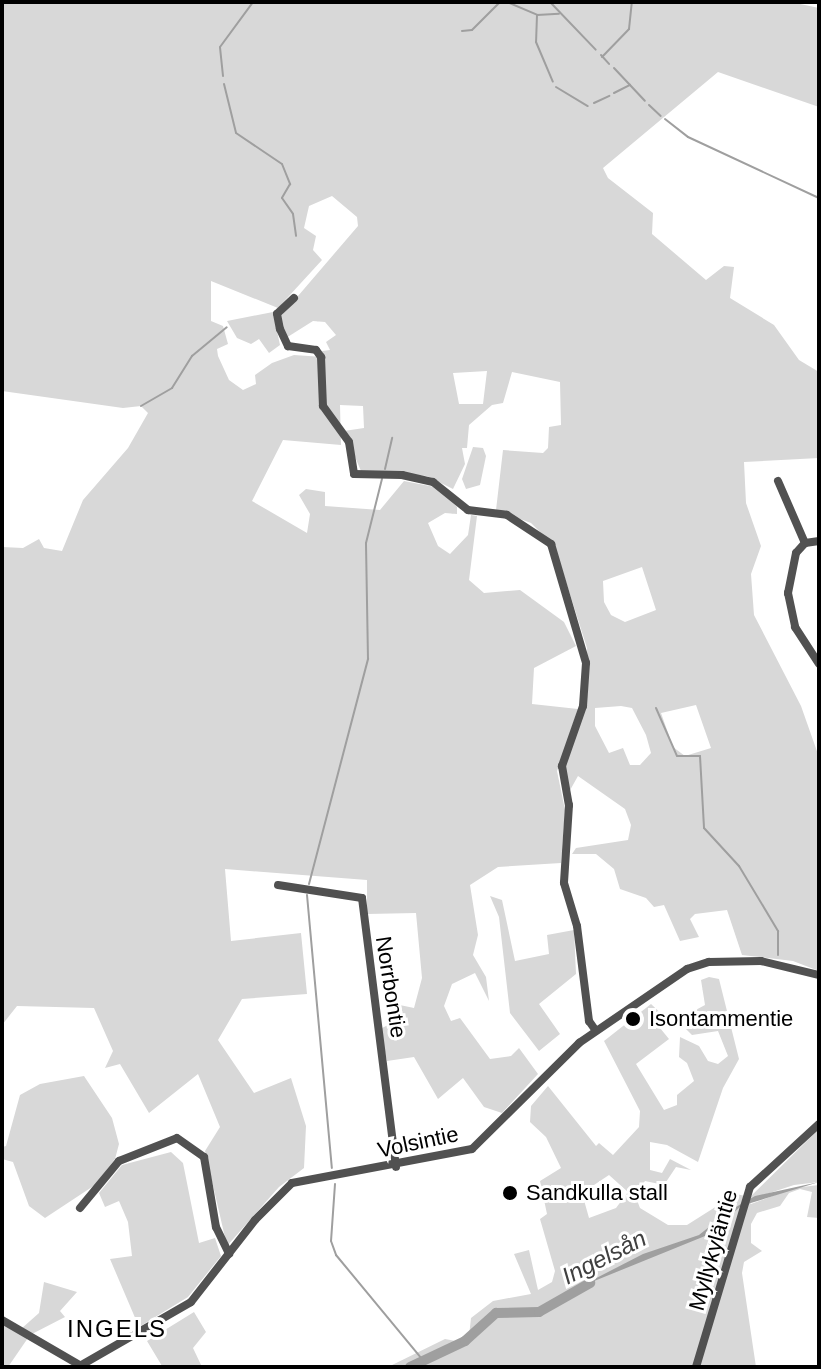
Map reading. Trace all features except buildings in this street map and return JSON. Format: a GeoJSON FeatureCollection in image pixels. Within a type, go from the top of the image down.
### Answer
{"type":"FeatureCollection","features":[{"type":"Feature","properties":{"kind":"street"},"geometry":{"type":"LineString","coordinates":[[294,298],[277,314],[280,329],[288,346],[311,348],[321,357],[323,406],[349,442],[354,474],[402,475],[433,482],[468,510],[507,515],[551,544],[586,663],[583,706],[562,766],[569,805],[564,883],[577,926],[589,1021],[596,1031]]}},
{"type":"Feature","properties":{"kind":"street"},"geometry":{"type":"LineString","coordinates":[[778,481],[805,543]]}},
{"type":"Feature","properties":{"kind":"street"},"geometry":{"type":"LineString","coordinates":[[805,543],[819,541]]}},
{"type":"Feature","properties":{"kind":"street"},"geometry":{"type":"LineString","coordinates":[[805,543],[792,564],[789,605],[799,637],[819,664]]}},
{"type":"Feature","properties":{"kind":"street","name":"Norrbontie"},"geometry":{"type":"LineString","coordinates":[[278,885],[362,898],[396,1167]]}},
{"type":"Feature","properties":{"kind":"street","name":"Volsintie"},"geometry":{"type":"LineString","coordinates":[[81,1366],[181,1309],[276,1197],[301,1179],[396,1167],[462,1153],[481,1143],[564,1056],[596,1031],[698,965],[761,961],[819,975]]}},
{"type":"Feature","properties":{"kind":"street","name":"Myllykyläntie"},"geometry":{"type":"LineString","coordinates":[[696,1367],[755,1178],[819,1124]]}},
{"type":"Feature","properties":{"kind":"street"},"geometry":{"type":"LineString","coordinates":[[80,1208],[119,1161],[177,1138],[204,1157],[216,1227],[229,1254]]}},
{"type":"Feature","properties":{"kind":"street"},"geometry":{"type":"LineString","coordinates":[[2,1320],[81,1366]]}},
{"type":"Feature","properties":{"kind":"shaded area"},"geometry":{"type":"Polygon","coordinates":[[[2,2],[791,2],[819,8],[819,107],[718,72],[603,168],[608,178],[653,213],[652,234],[706,280],[724,266],[734,267],[730,298],[774,325],[799,360],[819,372],[819,458],[744,462],[746,503],[761,546],[751,574],[754,615],[801,706],[819,757],[819,971],[793,961],[742,955],[727,910],[695,914],[690,919],[699,937],[680,941],[664,905],[654,907],[646,898],[620,889],[614,869],[596,854],[572,854],[576,848],[628,840],[631,825],[625,809],[578,776],[569,792],[563,768],[588,692],[587,648],[555,547],[531,523],[496,510],[503,450],[543,453],[548,448],[549,427],[561,425],[560,382],[512,372],[503,403],[492,405],[469,425],[467,448],[462,448],[465,464],[453,489],[427,476],[361,471],[344,431],[364,428],[363,406],[340,405],[341,445],[283,440],[252,501],[307,533],[310,514],[299,495],[306,489],[325,492],[325,506],[380,510],[404,481],[440,488],[457,507],[457,514],[445,513],[428,523],[438,546],[450,554],[468,535],[471,515],[477,516],[469,580],[484,593],[520,590],[564,622],[576,646],[534,668],[532,704],[578,709],[557,771],[565,810],[561,863],[498,867],[470,885],[478,935],[473,955],[486,977],[489,1001],[475,973],[452,984],[444,1006],[451,1021],[460,1018],[490,1059],[511,1056],[519,1048],[538,1074],[502,1113],[484,1107],[463,1078],[438,1099],[414,1057],[387,1061],[380,1029],[390,1024],[395,1004],[414,1008],[422,978],[416,913],[367,914],[367,880],[225,869],[231,941],[301,933],[307,994],[242,999],[218,1040],[254,1093],[291,1078],[306,1126],[304,1168],[279,1187],[227,1246],[205,1151],[220,1127],[198,1074],[149,1113],[120,1064],[105,1068],[113,1051],[94,1008],[17,1006],[2,1025],[2,547],[23,548],[39,539],[44,548],[62,551],[83,500],[128,448],[148,413],[141,406],[123,408],[2,391],[2,2]],[[332,196],[309,206],[304,228],[316,236],[313,250],[322,260],[278,308],[211,281],[211,321],[223,326],[228,344],[217,349],[218,356],[229,380],[243,390],[256,384],[255,375],[272,363],[294,355],[323,357],[322,351],[330,350],[326,342],[336,335],[325,322],[313,321],[286,338],[280,317],[358,226],[357,217],[332,196]],[[487,371],[453,373],[459,404],[483,404],[487,371]],[[642,567],[603,581],[604,602],[611,615],[625,622],[656,610],[642,567]],[[696,705],[661,713],[673,747],[685,756],[711,748],[696,705]],[[595,708],[595,726],[609,753],[623,748],[630,765],[640,765],[651,753],[632,708],[595,708]]]}},
{"type":"Feature","properties":{"kind":"shaded area"},"geometry":{"type":"Polygon","coordinates":[[[273,312],[280,345],[269,353],[259,339],[251,344],[237,338],[227,321],[273,312]]]}},
{"type":"Feature","properties":{"kind":"shaded area"},"geometry":{"type":"Polygon","coordinates":[[[473,447],[483,448],[486,456],[480,485],[466,489],[462,479],[473,447]]]}},
{"type":"Feature","properties":{"kind":"shaded area"},"geometry":{"type":"Polygon","coordinates":[[[490,896],[502,900],[515,961],[549,954],[547,935],[574,930],[576,974],[539,1004],[560,1034],[539,1051],[510,1013],[499,917],[490,896]]]}},
{"type":"Feature","properties":{"kind":"shaded area"},"geometry":{"type":"Polygon","coordinates":[[[709,977],[719,979],[739,1059],[723,1088],[698,1162],[667,1145],[650,1142],[650,1170],[662,1173],[670,1159],[691,1170],[676,1167],[664,1185],[645,1181],[635,1195],[640,1208],[668,1225],[687,1225],[736,1194],[750,1197],[819,1129],[819,1182],[794,1185],[748,1200],[751,1204],[794,1188],[819,1185],[819,1218],[807,1217],[812,1192],[800,1189],[789,1193],[780,1206],[757,1213],[751,1224],[751,1243],[762,1251],[744,1262],[742,1273],[756,1367],[388,1367],[445,1339],[461,1342],[469,1336],[471,1318],[493,1301],[531,1294],[514,1254],[529,1250],[538,1290],[552,1282],[555,1271],[540,1219],[547,1214],[540,1181],[561,1168],[546,1137],[530,1122],[531,1106],[548,1086],[596,1146],[599,1143],[613,1155],[639,1127],[640,1111],[604,1041],[651,1004],[668,1020],[660,1028],[669,1039],[636,1064],[664,1110],[677,1105],[677,1095],[694,1081],[687,1063],[679,1057],[680,1037],[699,1046],[708,1061],[718,1064],[728,1056],[718,1031],[692,1035],[677,1020],[705,1005],[701,980],[709,977]],[[609,1175],[582,1193],[589,1218],[616,1208],[628,1192],[609,1175]]]}},
{"type":"Feature","properties":{"kind":"shaded area"},"geometry":{"type":"Polygon","coordinates":[[[84,1076],[112,1118],[119,1144],[115,1159],[95,1185],[45,1218],[29,1206],[13,1162],[2,1159],[2,1147],[6,1146],[20,1095],[40,1084],[84,1076]]]}},
{"type":"Feature","properties":{"kind":"shaded area"},"geometry":{"type":"Polygon","coordinates":[[[171,1152],[183,1163],[199,1243],[215,1238],[221,1256],[188,1297],[139,1327],[110,1259],[132,1256],[128,1222],[119,1201],[105,1207],[99,1193],[122,1165],[171,1152]]]}},
{"type":"Feature","properties":{"kind":"shaded area"},"geometry":{"type":"Polygon","coordinates":[[[819,1182],[741,1206],[710,1234],[577,1288],[643,1254],[699,1235],[729,1211],[755,1196],[819,1182]]]}},
{"type":"Feature","properties":{"kind":"shaded area"},"geometry":{"type":"Polygon","coordinates":[[[44,1282],[77,1292],[60,1311],[65,1317],[30,1335],[8,1367],[2,1367],[2,1320],[21,1329],[39,1313],[44,1282]]]}},
{"type":"Feature","properties":{"kind":"shaded area"},"geometry":{"type":"Polygon","coordinates":[[[194,1312],[206,1332],[193,1348],[202,1367],[162,1366],[147,1341],[194,1312]]]}},
{"type":"Feature","properties":{"kind":"waterway"},"geometry":{"type":"LineString","coordinates":[[223,76],[220,47],[253,2]]}},
{"type":"Feature","properties":{"kind":"waterway"},"geometry":{"type":"LineString","coordinates":[[462,31],[472,30],[500,2]]}},
{"type":"Feature","properties":{"kind":"waterway"},"geometry":{"type":"LineString","coordinates":[[507,2],[537,15],[559,14]]}},
{"type":"Feature","properties":{"kind":"waterway"},"geometry":{"type":"LineString","coordinates":[[550,2],[596,50]]}},
{"type":"Feature","properties":{"kind":"waterway"},"geometry":{"type":"LineString","coordinates":[[602,57],[629,29],[632,2]]}},
{"type":"Feature","properties":{"kind":"waterway"},"geometry":{"type":"LineString","coordinates":[[537,15],[536,42],[553,82]]}},
{"type":"Feature","properties":{"kind":"waterway"},"geometry":{"type":"LineString","coordinates":[[601,55],[609,64]]}},
{"type":"Feature","properties":{"kind":"waterway"},"geometry":{"type":"LineString","coordinates":[[614,68],[645,101]]}},
{"type":"Feature","properties":{"kind":"waterway"},"geometry":{"type":"LineString","coordinates":[[224,84],[236,133],[282,164],[290,184],[282,198],[293,214],[296,236]]}},
{"type":"Feature","properties":{"kind":"waterway"},"geometry":{"type":"LineString","coordinates":[[614,93],[630,85]]}},
{"type":"Feature","properties":{"kind":"waterway"},"geometry":{"type":"LineString","coordinates":[[556,87],[588,106]]}},
{"type":"Feature","properties":{"kind":"waterway"},"geometry":{"type":"LineString","coordinates":[[594,103],[609,96]]}},
{"type":"Feature","properties":{"kind":"waterway"},"geometry":{"type":"LineString","coordinates":[[649,105],[661,116]]}},
{"type":"Feature","properties":{"kind":"waterway"},"geometry":{"type":"LineString","coordinates":[[665,119],[688,137],[819,198]]}},
{"type":"Feature","properties":{"kind":"waterway"},"geometry":{"type":"LineString","coordinates":[[141,406],[172,388],[192,356],[227,327]]}},
{"type":"Feature","properties":{"kind":"waterway"},"geometry":{"type":"LineString","coordinates":[[385,469],[392,438]]}},
{"type":"Feature","properties":{"kind":"waterway"},"geometry":{"type":"LineString","coordinates":[[309,884],[368,659],[366,543],[382,479]]}},
{"type":"Feature","properties":{"kind":"waterway"},"geometry":{"type":"LineString","coordinates":[[656,708],[677,756],[700,756],[704,828],[739,866],[778,931],[778,955]]}},
{"type":"Feature","properties":{"kind":"waterway"},"geometry":{"type":"LineString","coordinates":[[307,895],[332,1168]]}},
{"type":"Feature","properties":{"kind":"waterway"},"geometry":{"type":"LineString","coordinates":[[335,1184],[331,1241],[336,1255],[423,1360]]}},
{"type":"Feature","properties":{"kind":"waterway","name":"Ingelsån"},"geometry":{"type":"LineString","coordinates":[[410,1367],[465,1341],[496,1313],[539,1312],[590,1283]]}},
{"type":"Feature","properties":{"kind":"place","name":"Isontammentie"},"geometry":{"type":"Point","coordinates":[633,1019]}},
{"type":"Feature","properties":{"kind":"place","name":"Sandkulla stall"},"geometry":{"type":"Point","coordinates":[510,1193]}},
{"type":"Feature","properties":{"kind":"district","name":"INGELS"},"geometry":{"type":"Point","coordinates":[117,1329]}}]}
